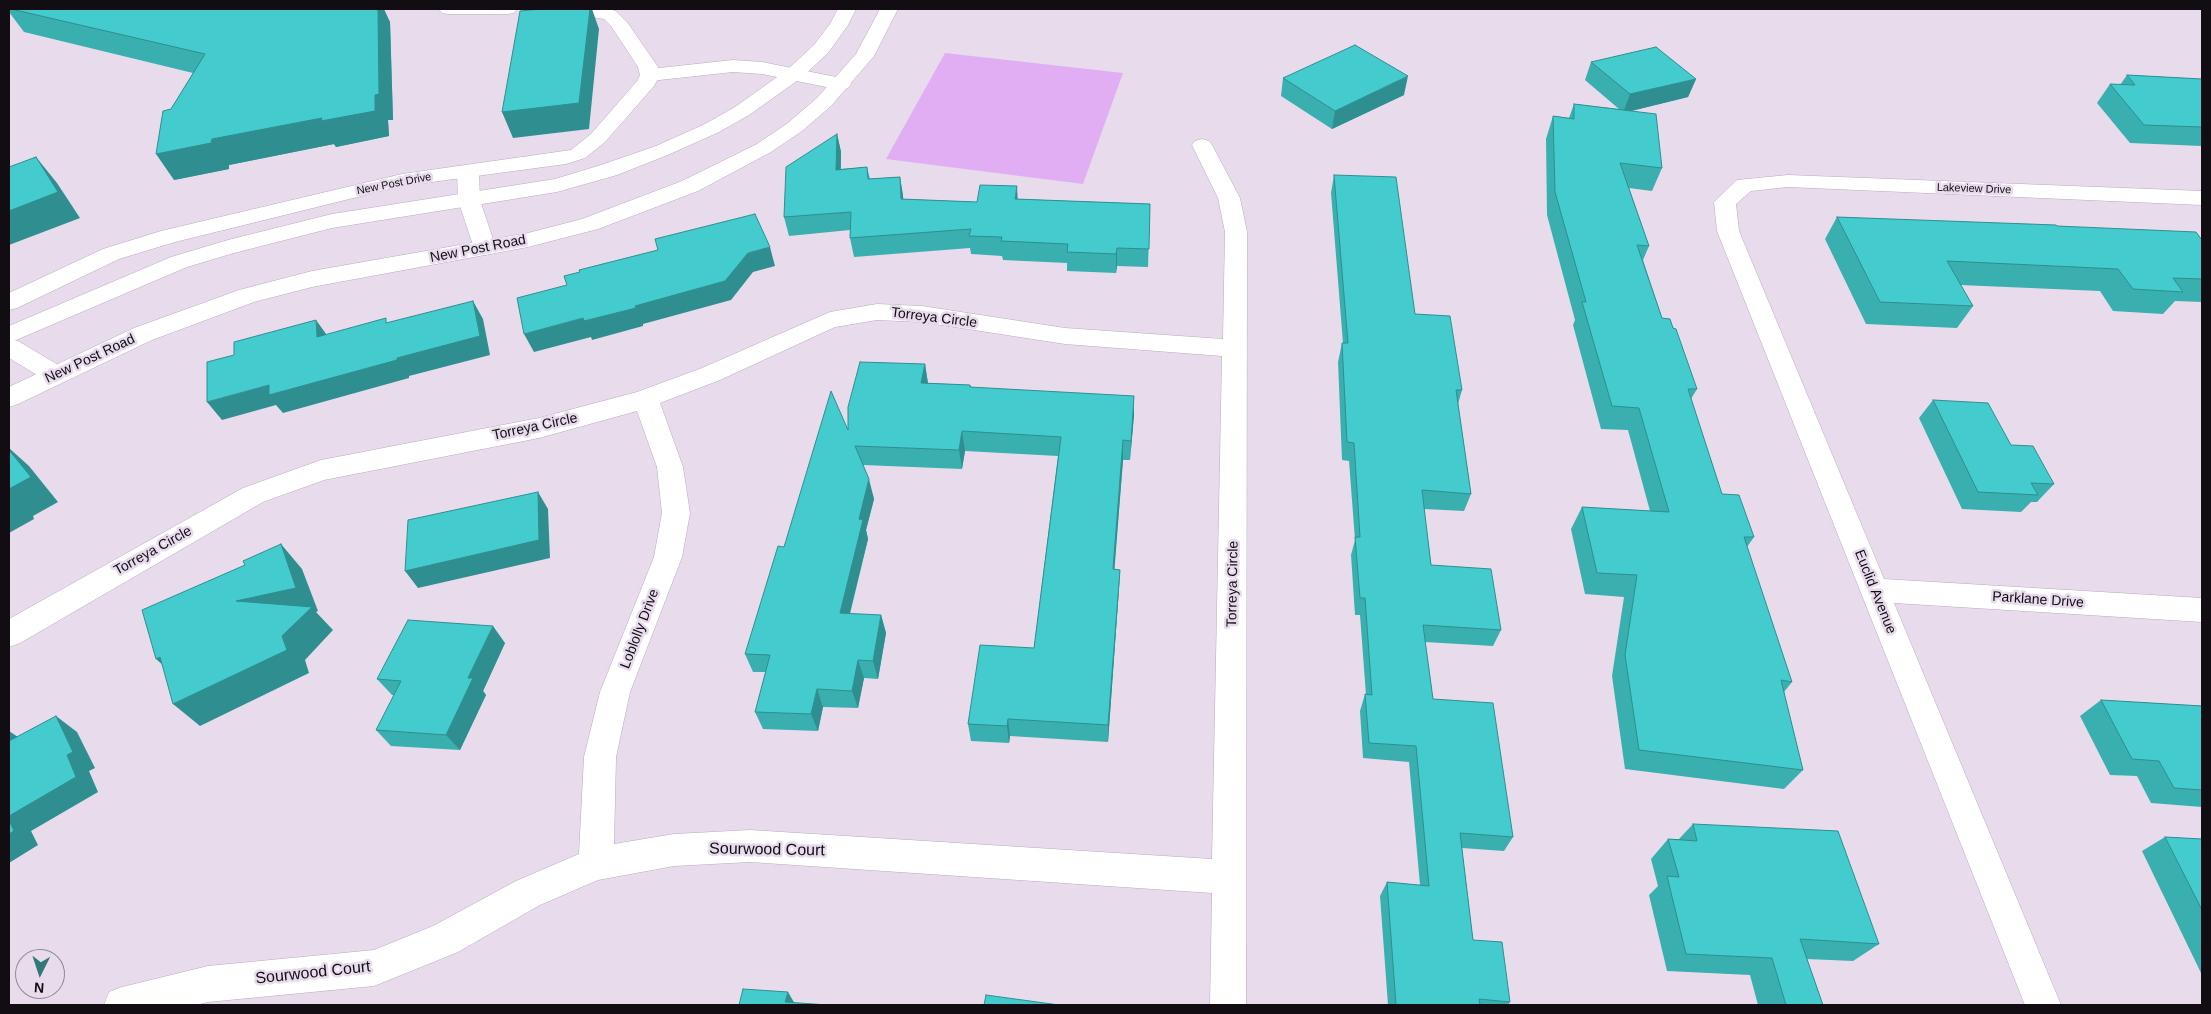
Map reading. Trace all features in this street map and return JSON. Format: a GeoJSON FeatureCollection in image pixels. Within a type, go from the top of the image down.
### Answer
{"type":"FeatureCollection","features":[{"type":"Feature","properties":{"kind":"street"},"geometry":{"type":"LineString","coordinates":[[448,9],[508,9]]}},
{"type":"Feature","properties":{"kind":"street"},"geometry":{"type":"LineString","coordinates":[[574,9],[598,11],[618,22],[648,67],[650,75],[733,66],[794,74],[841,84]]}},
{"type":"Feature","properties":{"kind":"street"},"geometry":{"type":"LineString","coordinates":[[9,335],[179,262],[228,247],[332,221],[557,185],[609,170],[663,150],[712,128],[742,111],[794,74],[821,49],[839,25],[847,9]]}},
{"type":"Feature","properties":{"kind":"street","name":"New Post Road"},"geometry":{"type":"LineString","coordinates":[[9,398],[143,334],[247,296],[312,279],[528,240],[590,224],[690,186],[729,168],[795,127],[824,102],[864,56],[890,9]]}},
{"type":"Feature","properties":{"kind":"street","name":"New Post Drive"},"geometry":{"type":"LineString","coordinates":[[9,302],[111,254],[170,236],[402,180],[566,158],[578,154],[598,138],[647,82],[650,75]]}},
{"type":"Feature","properties":{"kind":"street"},"geometry":{"type":"LineString","coordinates":[[1202,145],[1230,198],[1236,232],[1236,348]]}},
{"type":"Feature","properties":{"kind":"street"},"geometry":{"type":"LineString","coordinates":[[468,172],[469,200],[485,248]]}},
{"type":"Feature","properties":{"kind":"street","name":"Lakeview Drive"},"geometry":{"type":"LineString","coordinates":[[1745,185],[1788,181],[2202,198]]}},
{"type":"Feature","properties":{"kind":"street","name":"Euclid Avenue"},"geometry":{"type":"LineString","coordinates":[[1745,185],[1724,202],[1728,231],[2043,1005]]}},
{"type":"Feature","properties":{"kind":"street","name":"Torreya Circle"},"geometry":{"type":"LineString","coordinates":[[9,634],[253,495],[321,470],[539,428],[593,415],[646,399],[711,374],[830,320],[877,312],[922,314],[1065,336],[1236,348],[1228,1005]]}},
{"type":"Feature","properties":{"kind":"street"},"geometry":{"type":"LineString","coordinates":[[9,347],[56,375]]}},
{"type":"Feature","properties":{"kind":"street","name":"Loblolly Drive"},"geometry":{"type":"LineString","coordinates":[[596,864],[600,757],[615,692],[668,557],[676,513],[670,468],[646,399]]}},
{"type":"Feature","properties":{"kind":"street","name":"Parklane Drive"},"geometry":{"type":"LineString","coordinates":[[1873,590],[2202,610]]}},
{"type":"Feature","properties":{"kind":"street","name":"Sourwood Court"},"geometry":{"type":"LineString","coordinates":[[122,1005],[208,984],[374,968],[445,939],[528,893],[596,864],[674,850],[750,846],[1230,877]]}},
{"type":"Feature","properties":{"kind":"shaded area"},"geometry":{"type":"Polygon","coordinates":[[[945,53],[1123,73],[1083,184],[886,159],[945,53]]]}},
{"type":"Feature","properties":{"kind":"building"},"geometry":{"type":"Polygon","coordinates":[[[11,9],[378,9],[379,94],[375,95],[375,111],[321,121],[322,118],[212,139],[211,143],[156,154],[163,111],[171,109],[205,54],[11,9]]]}},
{"type":"Feature","properties":{"kind":"building"},"geometry":{"type":"Polygon","coordinates":[[[590,9],[579,103],[502,112],[520,11],[590,9]]]}},
{"type":"Feature","properties":{"kind":"building"},"geometry":{"type":"Polygon","coordinates":[[[1355,45],[1408,76],[1335,111],[1283,78],[1355,45]]]}},
{"type":"Feature","properties":{"kind":"building"},"geometry":{"type":"Polygon","coordinates":[[[1656,47],[1696,79],[1630,94],[1591,62],[1656,47]]]}},
{"type":"Feature","properties":{"kind":"building"},"geometry":{"type":"Polygon","coordinates":[[[2127,75],[2202,79],[2202,127],[2144,125],[2110,84],[2135,85],[2127,75]]]}},
{"type":"Feature","properties":{"kind":"building"},"geometry":{"type":"Polygon","coordinates":[[[1574,104],[1656,114],[1662,168],[1620,163],[1649,246],[1637,245],[1662,318],[1670,319],[1673,328],[1676,329],[1697,389],[1688,389],[1722,494],[1739,495],[1754,537],[1744,537],[1792,682],[1781,680],[1803,770],[1639,750],[1625,655],[1637,575],[1597,573],[1582,507],[1669,512],[1639,408],[1612,406],[1582,302],[1586,302],[1555,192],[1553,116],[1574,119],[1574,104]]]}},
{"type":"Feature","properties":{"kind":"building"},"geometry":{"type":"Polygon","coordinates":[[[837,134],[836,170],[867,167],[868,179],[900,177],[901,199],[977,202],[980,185],[1017,186],[1015,199],[1150,204],[1149,249],[1117,248],[1116,254],[1067,252],[1068,244],[1001,241],[1002,237],[969,236],[971,229],[850,238],[851,212],[784,217],[786,167],[837,134]]]}},
{"type":"Feature","properties":{"kind":"building"},"geometry":{"type":"Polygon","coordinates":[[[36,157],[58,192],[9,211],[9,167],[36,157]]]}},
{"type":"Feature","properties":{"kind":"building"},"geometry":{"type":"Polygon","coordinates":[[[1334,175],[1396,177],[1415,314],[1450,316],[1462,390],[1456,390],[1471,494],[1422,490],[1431,565],[1491,569],[1501,630],[1423,625],[1433,699],[1493,703],[1513,837],[1460,833],[1473,940],[1502,942],[1510,1002],[1479,999],[1480,1005],[1396,1005],[1387,882],[1429,886],[1416,746],[1369,743],[1365,694],[1372,695],[1365,598],[1360,598],[1355,537],[1360,537],[1354,443],[1347,442],[1342,343],[1348,343],[1334,175]]]}},
{"type":"Feature","properties":{"kind":"building"},"geometry":{"type":"Polygon","coordinates":[[[755,214],[770,247],[748,253],[725,281],[635,306],[636,308],[584,321],[583,318],[524,334],[517,298],[567,285],[564,276],[580,272],[579,270],[658,250],[655,239],[755,214]]]}},
{"type":"Feature","properties":{"kind":"building"},"geometry":{"type":"Polygon","coordinates":[[[1837,217],[2196,232],[2202,240],[2202,279],[2173,278],[2183,292],[2133,289],[2118,269],[1947,261],[1973,306],[1880,302],[1837,217]]]}},
{"type":"Feature","properties":{"kind":"building"},"geometry":{"type":"Polygon","coordinates":[[[473,301],[480,336],[269,395],[269,385],[207,402],[207,362],[234,355],[234,342],[316,320],[317,337],[386,318],[386,323],[473,301]]]}},
{"type":"Feature","properties":{"kind":"building"},"geometry":{"type":"Polygon","coordinates":[[[860,362],[925,364],[921,383],[1134,396],[1131,441],[1123,440],[1113,569],[1120,570],[1108,725],[1008,719],[1007,726],[968,724],[980,645],[1034,648],[1061,437],[962,431],[959,450],[855,446],[869,479],[859,519],[863,520],[840,613],[881,615],[873,661],[858,660],[852,691],[817,689],[811,714],[755,712],[770,655],[745,654],[778,546],[784,547],[831,391],[848,430],[848,407],[860,362]]]}},
{"type":"Feature","properties":{"kind":"building"},"geometry":{"type":"Polygon","coordinates":[[[1933,400],[1988,403],[2011,445],[2033,446],[2054,484],[2031,483],[2038,495],[1978,492],[1933,400]]]}},
{"type":"Feature","properties":{"kind":"building"},"geometry":{"type":"Polygon","coordinates":[[[9,450],[31,477],[9,489],[9,450]]]}},
{"type":"Feature","properties":{"kind":"building"},"geometry":{"type":"Polygon","coordinates":[[[538,492],[539,540],[405,571],[408,520],[538,492]]]}},
{"type":"Feature","properties":{"kind":"building"},"geometry":{"type":"Polygon","coordinates":[[[281,544],[296,588],[236,601],[312,607],[282,636],[287,650],[173,704],[160,657],[156,659],[142,610],[245,565],[243,561],[281,544]]]}},
{"type":"Feature","properties":{"kind":"building"},"geometry":{"type":"Polygon","coordinates":[[[408,620],[493,626],[468,678],[473,678],[446,735],[376,730],[401,681],[377,679],[408,620]]]}},
{"type":"Feature","properties":{"kind":"building"},"geometry":{"type":"Polygon","coordinates":[[[2101,700],[2202,706],[2202,790],[2174,788],[2159,761],[2132,759],[2101,700]]]}},
{"type":"Feature","properties":{"kind":"building"},"geometry":{"type":"Polygon","coordinates":[[[56,716],[73,752],[67,755],[76,777],[9,816],[9,741],[56,716]]]}},
{"type":"Feature","properties":{"kind":"building"},"geometry":{"type":"Polygon","coordinates":[[[9,820],[14,831],[9,834],[9,820]]]}},
{"type":"Feature","properties":{"kind":"building"},"geometry":{"type":"Polygon","coordinates":[[[1693,824],[1838,831],[1879,944],[1800,939],[1823,1005],[1786,1005],[1772,958],[1686,954],[1667,876],[1679,877],[1668,839],[1697,841],[1693,824]]]}},
{"type":"Feature","properties":{"kind":"building"},"geometry":{"type":"Polygon","coordinates":[[[2165,837],[2202,839],[2202,910],[2165,837]]]}},
{"type":"Feature","properties":{"kind":"building"},"geometry":{"type":"Polygon","coordinates":[[[743,989],[788,992],[785,1002],[828,1005],[739,1005],[743,989]]]}},
{"type":"Feature","properties":{"kind":"building"},"geometry":{"type":"Polygon","coordinates":[[[986,995],[1059,1005],[984,1005],[986,995]]]}}]}
